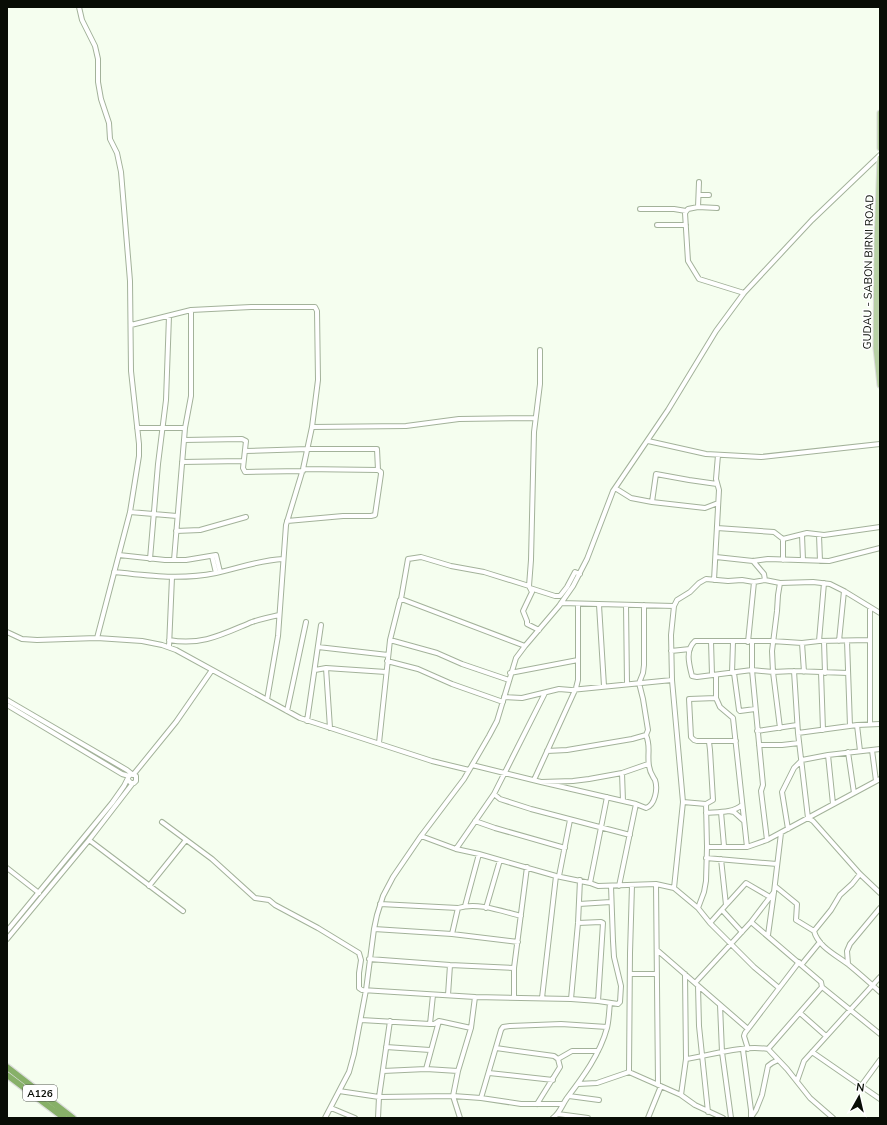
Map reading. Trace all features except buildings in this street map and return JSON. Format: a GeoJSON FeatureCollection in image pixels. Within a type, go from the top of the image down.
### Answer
{"type":"FeatureCollection","features":[{"type":"Feature","properties":{"kind":"highway","name":"A126"},"geometry":{"type":"LineString","coordinates":[[7,1068],[73,1118]]}},
{"type":"Feature","properties":{"kind":"highway","name":"A126"},"geometry":{"type":"LineString","coordinates":[[7,1074],[64,1118]]}},
{"type":"Feature","properties":{"kind":"main road"},"geometry":{"type":"LineString","coordinates":[[880,113],[880,148]]}},
{"type":"Feature","properties":{"kind":"main road","name":"GUDAU - SABON BIRNI ROAD"},"geometry":{"type":"LineString","coordinates":[[880,158],[876,348],[880,385]]}},
{"type":"Feature","properties":{"kind":"street"},"geometry":{"type":"LineString","coordinates":[[79,7],[82,20],[95,46],[98,59],[100,99],[109,123],[110,139],[117,154],[121,172],[130,281],[131,371],[139,456],[130,512],[97,638]]}},
{"type":"Feature","properties":{"kind":"street"},"geometry":{"type":"LineString","coordinates":[[325,1118],[351,1065],[361,1020],[374,929],[380,904],[386,889],[421,836],[469,770],[497,721],[504,700],[510,673],[516,658],[573,586],[587,559],[615,488],[668,410],[716,331],[744,293],[812,220],[880,155]]}},
{"type":"Feature","properties":{"kind":"street"},"geometry":{"type":"LineString","coordinates":[[698,207],[699,182]]}},
{"type":"Feature","properties":{"kind":"street"},"geometry":{"type":"LineString","coordinates":[[699,195],[709,195]]}},
{"type":"Feature","properties":{"kind":"street"},"geometry":{"type":"LineString","coordinates":[[640,210],[674,209],[686,211],[688,209],[698,207],[717,208]]}},
{"type":"Feature","properties":{"kind":"street"},"geometry":{"type":"LineString","coordinates":[[686,211],[688,261],[699,279],[744,293]]}},
{"type":"Feature","properties":{"kind":"street"},"geometry":{"type":"LineString","coordinates":[[657,225],[686,225]]}},
{"type":"Feature","properties":{"kind":"street"},"geometry":{"type":"LineString","coordinates":[[131,325],[190,310],[251,307],[315,307],[317,311],[318,380],[312,427],[303,470],[287,521],[278,636],[267,700]]}},
{"type":"Feature","properties":{"kind":"street"},"geometry":{"type":"LineString","coordinates":[[174,560],[185,428],[191,396],[190,310]]}},
{"type":"Feature","properties":{"kind":"street"},"geometry":{"type":"LineString","coordinates":[[150,559],[158,464],[164,428],[169,316]]}},
{"type":"Feature","properties":{"kind":"street"},"geometry":{"type":"LineString","coordinates":[[539,630],[527,624],[523,611],[532,592],[530,587],[535,418],[540,384],[540,350]]}},
{"type":"Feature","properties":{"kind":"street"},"geometry":{"type":"LineString","coordinates":[[312,427],[406,426],[459,419],[535,418]]}},
{"type":"Feature","properties":{"kind":"street"},"geometry":{"type":"LineString","coordinates":[[137,428],[185,428]]}},
{"type":"Feature","properties":{"kind":"street"},"geometry":{"type":"LineString","coordinates":[[184,440],[242,439],[246,441],[243,470],[247,472],[378,470]]}},
{"type":"Feature","properties":{"kind":"street"},"geometry":{"type":"LineString","coordinates":[[648,441],[706,454],[772,457],[880,444]]}},
{"type":"Feature","properties":{"kind":"street"},"geometry":{"type":"LineString","coordinates":[[245,451],[376,449],[378,470],[381,474],[375,515],[329,516],[287,521]]}},
{"type":"Feature","properties":{"kind":"street"},"geometry":{"type":"LineString","coordinates":[[714,580],[718,528],[719,489],[716,479],[718,455]]}},
{"type":"Feature","properties":{"kind":"street"},"geometry":{"type":"LineString","coordinates":[[182,462],[244,461]]}},
{"type":"Feature","properties":{"kind":"street"},"geometry":{"type":"LineString","coordinates":[[652,502],[656,474],[717,484]]}},
{"type":"Feature","properties":{"kind":"street"},"geometry":{"type":"LineString","coordinates":[[615,488],[631,498],[652,502],[705,508],[718,503]]}},
{"type":"Feature","properties":{"kind":"street"},"geometry":{"type":"LineString","coordinates":[[130,512],[177,516]]}},
{"type":"Feature","properties":{"kind":"street"},"geometry":{"type":"LineString","coordinates":[[176,530],[200,530],[246,517]]}},
{"type":"Feature","properties":{"kind":"street"},"geometry":{"type":"LineString","coordinates":[[718,528],[774,532],[783,539],[811,533],[819,535],[880,527]]}},
{"type":"Feature","properties":{"kind":"street"},"geometry":{"type":"LineString","coordinates":[[802,535],[803,560]]}},
{"type":"Feature","properties":{"kind":"street"},"geometry":{"type":"LineString","coordinates":[[819,535],[820,561]]}},
{"type":"Feature","properties":{"kind":"street"},"geometry":{"type":"LineString","coordinates":[[783,539],[783,560]]}},
{"type":"Feature","properties":{"kind":"street"},"geometry":{"type":"LineString","coordinates":[[716,558],[752,561],[768,559],[829,561],[880,548]]}},
{"type":"Feature","properties":{"kind":"street"},"geometry":{"type":"LineString","coordinates":[[119,555],[174,560],[212,556],[218,572]]}},
{"type":"Feature","properties":{"kind":"street"},"geometry":{"type":"LineString","coordinates":[[378,743],[390,640],[399,602],[401,600],[408,559],[421,557],[451,566],[484,572],[555,596],[560,596],[568,587],[576,572],[580,574]]}},
{"type":"Feature","properties":{"kind":"street"},"geometry":{"type":"LineString","coordinates":[[114,572],[155,577],[172,577],[218,572],[263,561],[283,559]]}},
{"type":"Feature","properties":{"kind":"street"},"geometry":{"type":"LineString","coordinates":[[752,561],[764,574],[765,580]]}},
{"type":"Feature","properties":{"kind":"street"},"geometry":{"type":"LineString","coordinates":[[169,647],[172,577]]}},
{"type":"Feature","properties":{"kind":"street"},"geometry":{"type":"LineString","coordinates":[[674,888],[683,802],[672,680],[671,651],[674,606],[677,600],[690,592],[702,580],[706,579],[742,580],[754,582],[765,580],[780,583],[824,583],[830,584],[844,591],[880,613]]}},
{"type":"Feature","properties":{"kind":"street"},"geometry":{"type":"LineString","coordinates":[[754,582],[750,642],[763,785],[760,791],[767,840]]}},
{"type":"Feature","properties":{"kind":"street"},"geometry":{"type":"LineString","coordinates":[[780,583],[772,641],[773,672],[780,728]]}},
{"type":"Feature","properties":{"kind":"street"},"geometry":{"type":"LineString","coordinates":[[819,641],[824,583]]}},
{"type":"Feature","properties":{"kind":"street"},"geometry":{"type":"LineString","coordinates":[[839,641],[844,591]]}},
{"type":"Feature","properties":{"kind":"street"},"geometry":{"type":"LineString","coordinates":[[401,600],[524,646]]}},
{"type":"Feature","properties":{"kind":"street"},"geometry":{"type":"LineString","coordinates":[[561,603],[674,606]]}},
{"type":"Feature","properties":{"kind":"street"},"geometry":{"type":"LineString","coordinates":[[534,780],[576,688],[578,680],[578,604]]}},
{"type":"Feature","properties":{"kind":"street"},"geometry":{"type":"LineString","coordinates":[[599,605],[604,686]]}},
{"type":"Feature","properties":{"kind":"street"},"geometry":{"type":"LineString","coordinates":[[626,605],[627,684]]}},
{"type":"Feature","properties":{"kind":"street"},"geometry":{"type":"LineString","coordinates":[[472,765],[636,804],[646,808],[649,807],[654,801],[656,783],[650,774],[648,764],[649,740],[646,735],[648,730],[639,683],[644,665],[644,605]]}},
{"type":"Feature","properties":{"kind":"street"},"geometry":{"type":"LineString","coordinates":[[870,606],[870,724]]}},
{"type":"Feature","properties":{"kind":"street"},"geometry":{"type":"LineString","coordinates":[[170,640],[200,642],[215,638],[255,621],[279,615]]}},
{"type":"Feature","properties":{"kind":"street"},"geometry":{"type":"LineString","coordinates":[[287,711],[306,622]]}},
{"type":"Feature","properties":{"kind":"street"},"geometry":{"type":"LineString","coordinates":[[308,721],[321,625]]}},
{"type":"Feature","properties":{"kind":"street"},"geometry":{"type":"LineString","coordinates":[[7,632],[22,639],[97,638],[142,641],[169,647],[308,721],[432,760],[469,770]]}},
{"type":"Feature","properties":{"kind":"street"},"geometry":{"type":"LineString","coordinates":[[390,640],[437,653],[462,664],[509,680]]}},
{"type":"Feature","properties":{"kind":"street"},"geometry":{"type":"LineString","coordinates":[[847,640],[850,726]]}},
{"type":"Feature","properties":{"kind":"street"},"geometry":{"type":"LineString","coordinates":[[848,673],[794,671],[773,672],[752,670],[697,677],[692,676],[689,665],[690,649],[691,645],[695,641],[772,641],[802,643],[819,641],[870,640]]}},
{"type":"Feature","properties":{"kind":"street"},"geometry":{"type":"LineString","coordinates":[[711,641],[716,698],[721,709],[734,718],[747,847]]}},
{"type":"Feature","properties":{"kind":"street"},"geometry":{"type":"LineString","coordinates":[[823,730],[824,641]]}},
{"type":"Feature","properties":{"kind":"street"},"geometry":{"type":"LineString","coordinates":[[733,642],[733,673],[739,710],[755,709]]}},
{"type":"Feature","properties":{"kind":"street"},"geometry":{"type":"LineString","coordinates":[[802,643],[804,672]]}},
{"type":"Feature","properties":{"kind":"street"},"geometry":{"type":"LineString","coordinates":[[318,647],[388,655]]}},
{"type":"Feature","properties":{"kind":"street"},"geometry":{"type":"LineString","coordinates":[[671,651],[690,649]]}},
{"type":"Feature","properties":{"kind":"street"},"geometry":{"type":"LineString","coordinates":[[510,673],[578,660]]}},
{"type":"Feature","properties":{"kind":"street"},"geometry":{"type":"LineString","coordinates":[[387,661],[418,669],[452,684],[504,700],[533,697],[560,689],[571,690],[576,688],[672,680]]}},
{"type":"Feature","properties":{"kind":"street"},"geometry":{"type":"LineString","coordinates":[[315,670],[326,668],[386,672]]}},
{"type":"Feature","properties":{"kind":"street"},"geometry":{"type":"LineString","coordinates":[[326,668],[330,728]]}},
{"type":"Feature","properties":{"kind":"street"},"geometry":{"type":"LineString","coordinates":[[7,931],[99,820],[124,786],[139,770],[176,722],[212,670]]}},
{"type":"Feature","properties":{"kind":"street"},"geometry":{"type":"LineString","coordinates":[[794,671],[798,733],[808,818],[860,874],[880,893]]}},
{"type":"Feature","properties":{"kind":"street"},"geometry":{"type":"LineString","coordinates":[[456,849],[494,794],[545,693]]}},
{"type":"Feature","properties":{"kind":"street"},"geometry":{"type":"LineString","coordinates":[[716,698],[688,699],[691,737],[694,740],[708,742],[736,741]]}},
{"type":"Feature","properties":{"kind":"street"},"geometry":{"type":"LineString","coordinates":[[7,700],[127,770],[132,777],[133,783],[89,840],[7,939]]}},
{"type":"Feature","properties":{"kind":"street"},"geometry":{"type":"LineString","coordinates":[[7,705],[122,774],[132,777]]}},
{"type":"Feature","properties":{"kind":"street"},"geometry":{"type":"LineString","coordinates":[[798,733],[857,725],[880,724]]}},
{"type":"Feature","properties":{"kind":"street"},"geometry":{"type":"LineString","coordinates":[[757,731],[798,725]]}},
{"type":"Feature","properties":{"kind":"street"},"geometry":{"type":"LineString","coordinates":[[857,725],[860,751]]}},
{"type":"Feature","properties":{"kind":"street"},"geometry":{"type":"LineString","coordinates":[[547,751],[567,750],[632,739],[646,735]]}},
{"type":"Feature","properties":{"kind":"street"},"geometry":{"type":"LineString","coordinates":[[683,802],[706,804],[713,800],[710,750],[708,742]]}},
{"type":"Feature","properties":{"kind":"street"},"geometry":{"type":"LineString","coordinates":[[759,745],[800,743]]}},
{"type":"Feature","properties":{"kind":"street"},"geometry":{"type":"LineString","coordinates":[[788,829],[782,792],[794,768],[802,760],[848,752],[880,749]]}},
{"type":"Feature","properties":{"kind":"street"},"geometry":{"type":"LineString","coordinates":[[707,847],[747,847],[767,840],[878,780],[872,750]]}},
{"type":"Feature","properties":{"kind":"street"},"geometry":{"type":"LineString","coordinates":[[848,752],[854,793]]}},
{"type":"Feature","properties":{"kind":"street"},"geometry":{"type":"LineString","coordinates":[[828,755],[833,804]]}},
{"type":"Feature","properties":{"kind":"street"},"geometry":{"type":"LineString","coordinates":[[541,782],[574,781],[622,773],[648,764]]}},
{"type":"Feature","properties":{"kind":"street"},"geometry":{"type":"LineString","coordinates":[[622,773],[623,801]]}},
{"type":"Feature","properties":{"kind":"street"},"geometry":{"type":"LineString","coordinates":[[122,774],[124,786]]}},
{"type":"Feature","properties":{"kind":"street"},"geometry":{"type":"LineString","coordinates":[[494,794],[500,799],[570,820],[630,835]]}},
{"type":"Feature","properties":{"kind":"street"},"geometry":{"type":"LineString","coordinates":[[590,883],[607,797]]}},
{"type":"Feature","properties":{"kind":"street"},"geometry":{"type":"LineString","coordinates":[[619,886],[636,804]]}},
{"type":"Feature","properties":{"kind":"street"},"geometry":{"type":"LineString","coordinates":[[698,908],[704,892],[707,847],[706,804]]}},
{"type":"Feature","properties":{"kind":"street"},"geometry":{"type":"LineString","coordinates":[[706,813],[721,812],[739,808],[742,805]]}},
{"type":"Feature","properties":{"kind":"street"},"geometry":{"type":"LineString","coordinates":[[729,810],[734,812],[744,821]]}},
{"type":"Feature","properties":{"kind":"street"},"geometry":{"type":"LineString","coordinates":[[721,812],[724,846]]}},
{"type":"Feature","properties":{"kind":"street"},"geometry":{"type":"LineString","coordinates":[[542,998],[557,876],[565,848],[570,820]]}},
{"type":"Feature","properties":{"kind":"street"},"geometry":{"type":"LineString","coordinates":[[475,821],[565,848]]}},
{"type":"Feature","properties":{"kind":"street"},"geometry":{"type":"LineString","coordinates":[[162,822],[212,859],[255,898],[269,900],[275,905],[318,928],[359,953],[361,960],[359,988],[362,990],[475,997],[571,999],[618,1004],[620,1002],[620,986],[614,957],[611,886]]}},
{"type":"Feature","properties":{"kind":"street"},"geometry":{"type":"LineString","coordinates":[[768,935],[781,833]]}},
{"type":"Feature","properties":{"kind":"street"},"geometry":{"type":"LineString","coordinates":[[421,836],[456,849],[557,876],[580,880],[598,886],[656,884],[674,888],[698,908],[710,923],[754,967],[779,988]]}},
{"type":"Feature","properties":{"kind":"street"},"geometry":{"type":"LineString","coordinates":[[89,840],[183,911]]}},
{"type":"Feature","properties":{"kind":"street"},"geometry":{"type":"LineString","coordinates":[[149,886],[186,840]]}},
{"type":"Feature","properties":{"kind":"street"},"geometry":{"type":"LineString","coordinates":[[466,906],[479,854]]}},
{"type":"Feature","properties":{"kind":"street"},"geometry":{"type":"LineString","coordinates":[[706,858],[777,864]]}},
{"type":"Feature","properties":{"kind":"street"},"geometry":{"type":"LineString","coordinates":[[486,908],[500,860]]}},
{"type":"Feature","properties":{"kind":"street"},"geometry":{"type":"LineString","coordinates":[[721,860],[726,905]]}},
{"type":"Feature","properties":{"kind":"street"},"geometry":{"type":"LineString","coordinates":[[514,997],[514,968],[527,867]]}},
{"type":"Feature","properties":{"kind":"street"},"geometry":{"type":"LineString","coordinates":[[7,868],[39,893]]}},
{"type":"Feature","properties":{"kind":"street"},"geometry":{"type":"LineString","coordinates":[[814,931],[829,913],[840,895],[860,874]]}},
{"type":"Feature","properties":{"kind":"street"},"geometry":{"type":"LineString","coordinates":[[571,999],[578,923],[580,880]]}},
{"type":"Feature","properties":{"kind":"street"},"geometry":{"type":"LineString","coordinates":[[710,923],[746,883],[770,897]]}},
{"type":"Feature","properties":{"kind":"street"},"geometry":{"type":"LineString","coordinates":[[648,1118],[659,1086],[656,884]]}},
{"type":"Feature","properties":{"kind":"street"},"geometry":{"type":"LineString","coordinates":[[629,1072],[632,885]]}},
{"type":"Feature","properties":{"kind":"street"},"geometry":{"type":"LineString","coordinates":[[775,886],[797,904],[796,920],[814,931],[820,942],[880,992]]}},
{"type":"Feature","properties":{"kind":"street"},"geometry":{"type":"LineString","coordinates":[[708,1112],[696,984],[730,943],[751,922],[774,892]]}},
{"type":"Feature","properties":{"kind":"street"},"geometry":{"type":"LineString","coordinates":[[579,904],[611,902]]}},
{"type":"Feature","properties":{"kind":"street"},"geometry":{"type":"LineString","coordinates":[[380,904],[458,908],[466,906],[486,908],[521,916]]}},
{"type":"Feature","properties":{"kind":"street"},"geometry":{"type":"LineString","coordinates":[[452,934],[458,908]]}},
{"type":"Feature","properties":{"kind":"street"},"geometry":{"type":"LineString","coordinates":[[849,965],[847,951],[850,944],[880,908]]}},
{"type":"Feature","properties":{"kind":"street"},"geometry":{"type":"LineString","coordinates":[[722,910],[742,932]]}},
{"type":"Feature","properties":{"kind":"street"},"geometry":{"type":"LineString","coordinates":[[751,922],[821,982],[822,987],[880,1034]]}},
{"type":"Feature","properties":{"kind":"street"},"geometry":{"type":"LineString","coordinates":[[578,923],[603,923],[598,1001]]}},
{"type":"Feature","properties":{"kind":"street"},"geometry":{"type":"LineString","coordinates":[[374,929],[452,934],[518,942]]}},
{"type":"Feature","properties":{"kind":"street"},"geometry":{"type":"LineString","coordinates":[[751,1117],[744,1036],[779,988],[820,942]]}},
{"type":"Feature","properties":{"kind":"street"},"geometry":{"type":"LineString","coordinates":[[657,950],[748,1029]]}},
{"type":"Feature","properties":{"kind":"street"},"geometry":{"type":"LineString","coordinates":[[370,959],[514,968]]}},
{"type":"Feature","properties":{"kind":"street"},"geometry":{"type":"LineString","coordinates":[[448,995],[450,965]]}},
{"type":"Feature","properties":{"kind":"street"},"geometry":{"type":"LineString","coordinates":[[630,974],[657,974]]}},
{"type":"Feature","properties":{"kind":"street"},"geometry":{"type":"LineString","coordinates":[[681,1096],[686,1059],[685,974]]}},
{"type":"Feature","properties":{"kind":"street"},"geometry":{"type":"LineString","coordinates":[[797,1081],[804,1061],[880,977]]}},
{"type":"Feature","properties":{"kind":"street"},"geometry":{"type":"LineString","coordinates":[[768,1049],[822,987]]}},
{"type":"Feature","properties":{"kind":"street"},"geometry":{"type":"LineString","coordinates":[[430,1024],[433,995]]}},
{"type":"Feature","properties":{"kind":"street"},"geometry":{"type":"LineString","coordinates":[[460,1118],[453,1096],[458,1071],[471,1028],[475,997]]}},
{"type":"Feature","properties":{"kind":"street"},"geometry":{"type":"LineString","coordinates":[[553,1118],[558,1114],[563,1104],[588,1070],[598,1051],[607,1027],[610,1003]]}},
{"type":"Feature","properties":{"kind":"street"},"geometry":{"type":"LineString","coordinates":[[720,1005],[722,1052],[731,1118]]}},
{"type":"Feature","properties":{"kind":"street"},"geometry":{"type":"LineString","coordinates":[[800,1013],[826,1036]]}},
{"type":"Feature","properties":{"kind":"street"},"geometry":{"type":"LineString","coordinates":[[361,1020],[430,1024],[434,1024],[439,1021],[471,1028]]}},
{"type":"Feature","properties":{"kind":"street"},"geometry":{"type":"LineString","coordinates":[[426,1069],[439,1021]]}},
{"type":"Feature","properties":{"kind":"street"},"geometry":{"type":"LineString","coordinates":[[378,1118],[379,1097],[390,1022]]}},
{"type":"Feature","properties":{"kind":"street"},"geometry":{"type":"LineString","coordinates":[[481,1098],[501,1030],[504,1027],[561,1024],[607,1027]]}},
{"type":"Feature","properties":{"kind":"street"},"geometry":{"type":"LineString","coordinates":[[386,1047],[430,1050]]}},
{"type":"Feature","properties":{"kind":"street"},"geometry":{"type":"LineString","coordinates":[[496,1048],[554,1056],[558,1059],[560,1067],[537,1104]]}},
{"type":"Feature","properties":{"kind":"street"},"geometry":{"type":"LineString","coordinates":[[686,1059],[746,1049],[768,1049],[810,1098],[833,1118]]}},
{"type":"Feature","properties":{"kind":"street"},"geometry":{"type":"LineString","coordinates":[[558,1059],[572,1051],[598,1051]]}},
{"type":"Feature","properties":{"kind":"street"},"geometry":{"type":"LineString","coordinates":[[812,1052],[880,1099]]}},
{"type":"Feature","properties":{"kind":"street"},"geometry":{"type":"LineString","coordinates":[[751,1117],[756,1110],[762,1095],[768,1066],[778,1060]]}},
{"type":"Feature","properties":{"kind":"street"},"geometry":{"type":"LineString","coordinates":[[861,1086],[880,1060]]}},
{"type":"Feature","properties":{"kind":"street"},"geometry":{"type":"LineString","coordinates":[[383,1071],[426,1069],[458,1071]]}},
{"type":"Feature","properties":{"kind":"street"},"geometry":{"type":"LineString","coordinates":[[578,1084],[597,1083],[629,1072],[681,1096],[695,1106],[723,1118]]}},
{"type":"Feature","properties":{"kind":"street"},"geometry":{"type":"LineString","coordinates":[[489,1073],[553,1080]]}},
{"type":"Feature","properties":{"kind":"street"},"geometry":{"type":"LineString","coordinates":[[339,1091],[379,1097],[453,1096],[481,1098],[521,1104],[563,1104]]}},
{"type":"Feature","properties":{"kind":"street"},"geometry":{"type":"LineString","coordinates":[[569,1096],[599,1100]]}},
{"type":"Feature","properties":{"kind":"street"},"geometry":{"type":"LineString","coordinates":[[331,1108],[355,1118]]}},
{"type":"Feature","properties":{"kind":"street"},"geometry":{"type":"LineString","coordinates":[[558,1114],[588,1118]]}}]}
